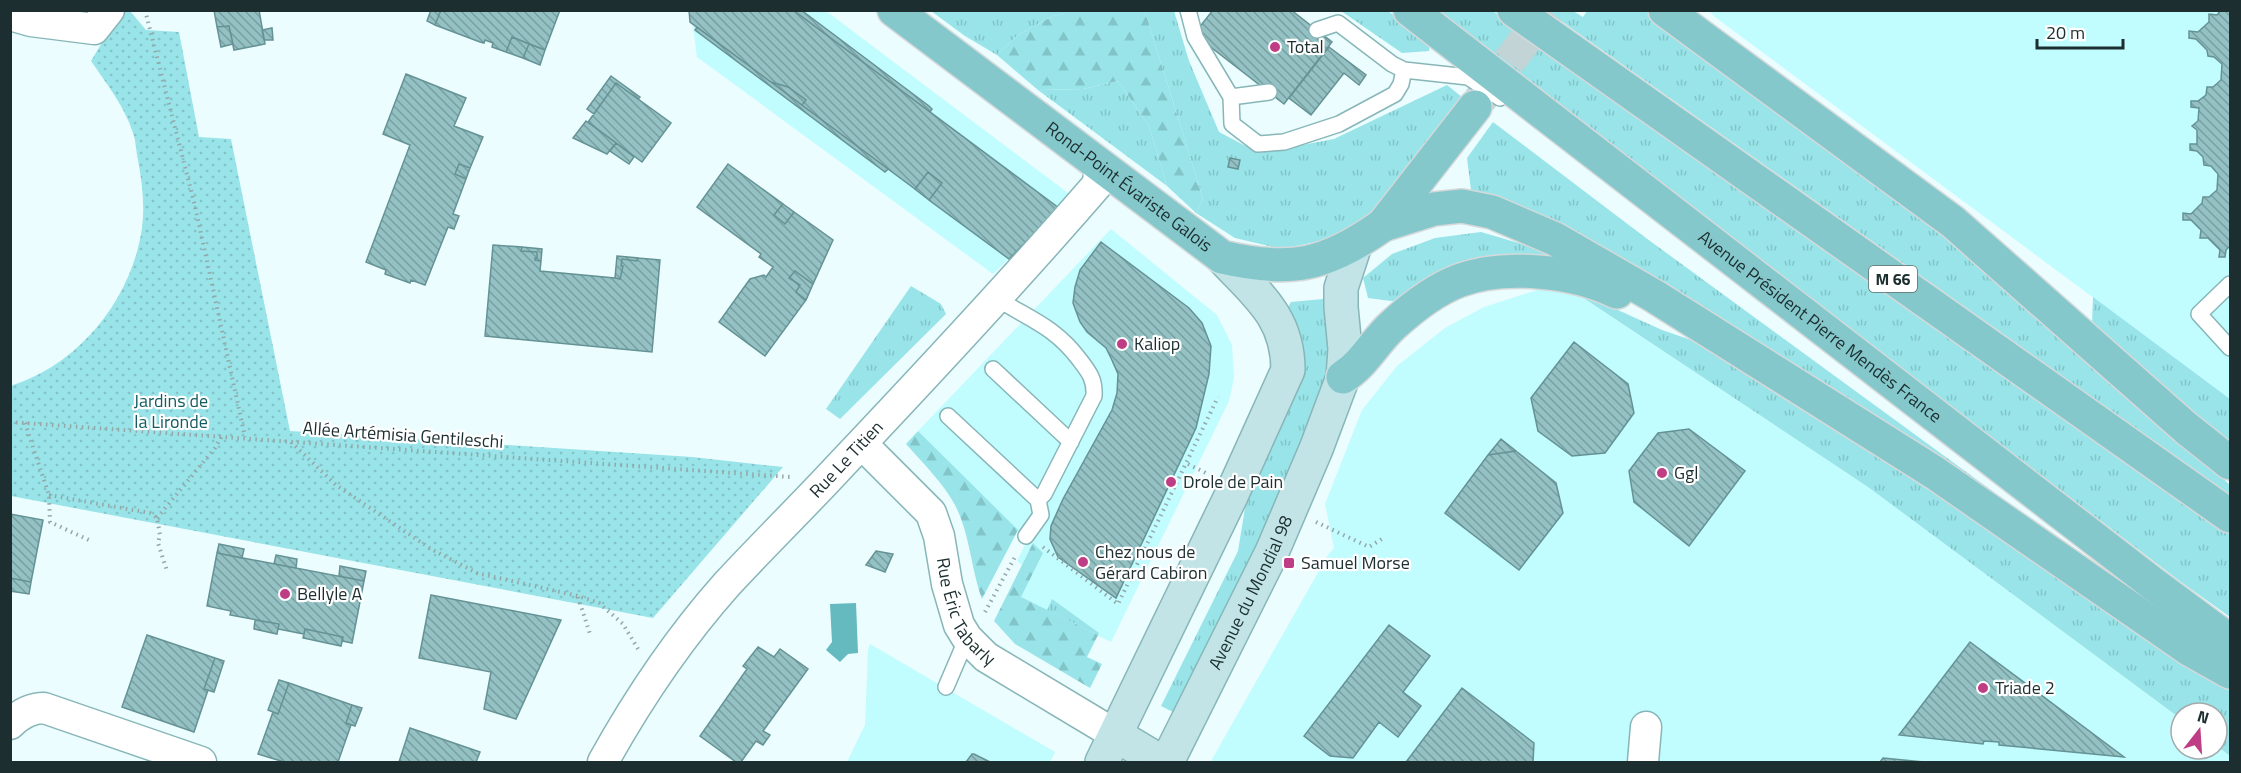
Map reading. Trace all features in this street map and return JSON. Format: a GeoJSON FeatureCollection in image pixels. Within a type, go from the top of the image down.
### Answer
{"type":"FeatureCollection","features":[{"type":"Feature","properties":{"kind":"main road","name":"Rond-Point Évariste Galois"},"geometry":{"type":"LineString","coordinates":[[894,10],[1222,257],[1252,264],[1302,264],[1328,258],[1355,245],[1383,225],[1475,107]]}},
{"type":"Feature","properties":{"kind":"main road","name":"Avenue Président Pierre Mendès France"},"geometry":{"type":"LineString","coordinates":[[1410,10],[2230,641]]}},
{"type":"Feature","properties":{"kind":"main road","name":"M 66"},"geometry":{"type":"LineString","coordinates":[[1514,10],[2230,516]]}},
{"type":"Feature","properties":{"kind":"main road"},"geometry":{"type":"LineString","coordinates":[[1680,17],[1953,222],[2186,428],[2230,463]]}},
{"type":"Feature","properties":{"kind":"main road"},"geometry":{"type":"LineString","coordinates":[[1383,225],[1434,208],[1462,206],[1492,212],[1555,239],[1654,296],[1935,473],[2189,649],[2230,672]]}},
{"type":"Feature","properties":{"kind":"main road","name":"Avenue du Mondial 98"},"geometry":{"type":"LineString","coordinates":[[1167,762],[1272,552],[1343,377],[1345,349],[1341,288],[1355,245]]}},
{"type":"Feature","properties":{"kind":"main road"},"geometry":{"type":"LineString","coordinates":[[1161,762],[1109,749],[1236,486],[1288,370],[1288,350],[1283,333],[1271,310],[1222,257]]}},
{"type":"Feature","properties":{"kind":"main road"},"geometry":{"type":"LineString","coordinates":[[1343,377],[1355,369],[1391,327],[1418,303],[1447,285],[1477,274],[1510,270],[1549,273],[1580,278],[1625,296],[1654,296]]}},
{"type":"Feature","properties":{"kind":"street"},"geometry":{"type":"LineString","coordinates":[[10,15],[31,21],[94,29],[109,10]]}},
{"type":"Feature","properties":{"kind":"street","name":"Rue Le Titien"},"geometry":{"type":"LineString","coordinates":[[603,762],[646,689],[726,586],[862,444],[996,298],[1097,185],[1101,167]]}},
{"type":"Feature","properties":{"kind":"street","name":"Rue Éric Tabarly"},"geometry":{"type":"LineString","coordinates":[[862,444],[931,513],[939,536],[947,584],[959,625],[967,638],[986,657],[1109,749]]}},
{"type":"Feature","properties":{"kind":"street"},"geometry":{"type":"LineString","coordinates":[[10,724],[26,712],[44,708],[201,762]]}},
{"type":"Feature","properties":{"kind":"street"},"geometry":{"type":"LineString","coordinates":[[1643,762],[1646,727]]}},
{"type":"Feature","properties":{"kind":"lane"},"geometry":{"type":"LineString","coordinates":[[1188,10],[1195,37],[1231,97],[1232,124],[1258,144],[1284,142],[1339,124],[1395,94],[1401,84],[1404,70]]}},
{"type":"Feature","properties":{"kind":"lane"},"geometry":{"type":"LineString","coordinates":[[1317,30],[1338,23],[1392,64],[1404,70],[1468,77],[1498,98],[1525,99]]}},
{"type":"Feature","properties":{"kind":"lane"},"geometry":{"type":"LineString","coordinates":[[1231,97],[1269,92]]}},
{"type":"Feature","properties":{"kind":"lane"},"geometry":{"type":"LineString","coordinates":[[2230,284],[2199,314],[2230,348]]}},
{"type":"Feature","properties":{"kind":"lane"},"geometry":{"type":"LineString","coordinates":[[996,298],[1054,332],[1091,374],[1095,384],[1094,396],[1044,494],[1038,500]]}},
{"type":"Feature","properties":{"kind":"lane"},"geometry":{"type":"LineString","coordinates":[[993,369],[1071,442]]}},
{"type":"Feature","properties":{"kind":"lane"},"geometry":{"type":"LineString","coordinates":[[948,416],[1038,500],[1041,515],[1034,539]]}},
{"type":"Feature","properties":{"kind":"lane"},"geometry":{"type":"LineString","coordinates":[[946,687],[967,638]]}},
{"type":"Feature","properties":{"kind":"path"},"geometry":{"type":"LineString","coordinates":[[145,10],[195,206],[244,437]]}},
{"type":"Feature","properties":{"kind":"path"},"geometry":{"type":"LineString","coordinates":[[967,638],[1034,539],[1111,601],[1118,604],[1188,464],[1218,397]]}},
{"type":"Feature","properties":{"kind":"path","name":"Allée Artémisia Gentileschi"},"geometry":{"type":"LineString","coordinates":[[10,422],[794,478]]}},
{"type":"Feature","properties":{"kind":"path"},"geometry":{"type":"LineString","coordinates":[[25,423],[49,495],[50,522],[91,541]]}},
{"type":"Feature","properties":{"kind":"path"},"geometry":{"type":"LineString","coordinates":[[157,518],[215,448],[222,436]]}},
{"type":"Feature","properties":{"kind":"path"},"geometry":{"type":"LineString","coordinates":[[290,441],[336,485],[431,549],[477,573],[599,603],[623,624],[640,652]]}},
{"type":"Feature","properties":{"kind":"path"},"geometry":{"type":"LineString","coordinates":[[1188,464],[1212,475]]}},
{"type":"Feature","properties":{"kind":"path"},"geometry":{"type":"LineString","coordinates":[[49,495],[150,513],[157,518],[160,535],[158,543],[167,571]]}},
{"type":"Feature","properties":{"kind":"path"},"geometry":{"type":"LineString","coordinates":[[1311,519],[1369,547],[1385,537]]}},
{"type":"Feature","properties":{"kind":"path"},"geometry":{"type":"LineString","coordinates":[[578,596],[590,634]]}},
{"type":"Feature","properties":{"kind":"shaded area"},"geometry":{"type":"Polygon","coordinates":[[[691,11],[826,11],[1072,196],[993,274],[697,57],[691,11]]]}},
{"type":"Feature","properties":{"kind":"shaded area"},"geometry":{"type":"Polygon","coordinates":[[[1709,11],[2230,11],[2230,399],[1715,17],[1709,11]]]}},
{"type":"Feature","properties":{"kind":"shaded area"},"geometry":{"type":"Polygon","coordinates":[[[1111,229],[1217,315],[1232,345],[1234,378],[1229,401],[1111,642],[1018,597],[1030,572],[1017,561],[1027,541],[918,431],[1111,229]]]}},
{"type":"Feature","properties":{"kind":"shaded area"},"geometry":{"type":"Polygon","coordinates":[[[1567,287],[1868,487],[2169,710],[2169,761],[2229,761],[2229,755],[2230,762],[1211,761],[1334,548],[1325,504],[1362,410],[1397,366],[1445,328],[1484,307],[1537,290],[1567,287]]]}},
{"type":"Feature","properties":{"kind":"shaded area"},"geometry":{"type":"Polygon","coordinates":[[[856,603],[858,653],[848,654],[840,662],[826,650],[832,642],[830,604],[856,603]]]}},
{"type":"Feature","properties":{"kind":"shaded area"},"geometry":{"type":"Polygon","coordinates":[[[870,644],[1055,752],[1050,762],[847,762],[865,725],[870,644]]]}},
{"type":"Feature","properties":{"kind":"green space"},"geometry":{"type":"Polygon","coordinates":[[[1087,10],[1145,11],[1203,199],[1196,213],[1167,186],[1149,126],[1118,81],[1083,89],[1038,90],[997,55],[1018,35],[1053,16],[1087,10]]]}},
{"type":"Feature","properties":{"kind":"green space","name":"Jardins de la Lironde"},"geometry":{"type":"Polygon","coordinates":[[[121,11],[130,11],[146,30],[179,32],[199,137],[231,139],[290,431],[692,457],[783,467],[653,618],[11,496],[10,386],[35,376],[58,362],[79,346],[98,326],[114,304],[127,280],[142,228],[143,202],[135,139],[130,123],[120,105],[91,61],[121,11]]]}},
{"type":"Feature","properties":{"kind":"green space"},"geometry":{"type":"Polygon","coordinates":[[[931,11],[1087,11],[1053,16],[1018,35],[997,55],[965,36],[931,11]]]}},
{"type":"Feature","properties":{"kind":"green space"},"geometry":{"type":"Polygon","coordinates":[[[1145,11],[1174,11],[1189,61],[1219,132],[1259,153],[1334,139],[1447,85],[1462,97],[1412,165],[1370,214],[1331,239],[1281,249],[1235,238],[1196,213],[1203,199],[1145,11]]]}},
{"type":"Feature","properties":{"kind":"green space"},"geometry":{"type":"Polygon","coordinates":[[[1341,11],[1388,11],[1430,43],[1429,51],[1402,53],[1341,11]]]}},
{"type":"Feature","properties":{"kind":"green space"},"geometry":{"type":"Polygon","coordinates":[[[1439,11],[1493,11],[1566,66],[2230,531],[2230,617],[1979,428],[1439,11]]]}},
{"type":"Feature","properties":{"kind":"green space"},"geometry":{"type":"Polygon","coordinates":[[[1547,11],[1573,11],[1583,17],[1587,11],[1656,11],[1948,235],[2084,352],[2230,485],[2230,498],[2013,341],[1547,11]]]}},
{"type":"Feature","properties":{"kind":"green space"},"geometry":{"type":"Polygon","coordinates":[[[1118,81],[1149,126],[1167,186],[1038,90],[1083,89],[1118,81]]]}},
{"type":"Feature","properties":{"kind":"green space"},"geometry":{"type":"Polygon","coordinates":[[[1493,122],[1646,238],[2147,604],[1472,198],[1467,158],[1493,122]]]}},
{"type":"Feature","properties":{"kind":"green space"},"geometry":{"type":"Polygon","coordinates":[[[1481,232],[1563,256],[1399,302],[1368,298],[1363,278],[1392,254],[1435,238],[1481,232]]]}},
{"type":"Feature","properties":{"kind":"green space"},"geometry":{"type":"Polygon","coordinates":[[[911,286],[941,304],[946,314],[840,419],[826,409],[911,286]]]}},
{"type":"Feature","properties":{"kind":"green space"},"geometry":{"type":"Polygon","coordinates":[[[1567,287],[1662,330],[1723,351],[2128,622],[2179,660],[2230,691],[2230,756],[2229,701],[2169,701],[2169,710],[1868,487],[1567,287]]]}},
{"type":"Feature","properties":{"kind":"green space"},"geometry":{"type":"Polygon","coordinates":[[[2093,297],[2230,399],[2230,449],[2092,325],[2093,297]]]}},
{"type":"Feature","properties":{"kind":"green space"},"geometry":{"type":"Polygon","coordinates":[[[1326,300],[1332,362],[1283,494],[1177,714],[1161,706],[1238,551],[1246,502],[1277,437],[1305,363],[1299,328],[1288,307],[1291,302],[1326,300]]]}},
{"type":"Feature","properties":{"kind":"green space"},"geometry":{"type":"Polygon","coordinates":[[[918,431],[1018,530],[982,599],[964,528],[955,505],[939,481],[906,444],[918,431]]]}},
{"type":"Feature","properties":{"kind":"green space"},"geometry":{"type":"Polygon","coordinates":[[[1033,543],[1043,553],[1021,597],[1098,635],[1087,657],[1102,664],[1090,688],[1015,644],[994,621],[1033,543]]]}},
{"type":"Feature","properties":{"kind":"green space"},"geometry":{"type":"Polygon","coordinates":[[[1052,599],[1099,633],[1098,635],[1047,610],[1052,599]]]}},
{"type":"Feature","properties":{"kind":"building"},"geometry":{"type":"Polygon","coordinates":[[[214,10],[259,10],[265,44],[234,50],[229,26],[217,27],[214,10]]]}},
{"type":"Feature","properties":{"kind":"building"},"geometry":{"type":"Polygon","coordinates":[[[431,10],[441,10],[435,25],[427,21],[431,10]]]}},
{"type":"Feature","properties":{"kind":"building"},"geometry":{"type":"Polygon","coordinates":[[[441,10],[560,10],[545,50],[512,37],[506,52],[492,47],[493,43],[485,40],[484,43],[480,42],[435,25],[441,10]]]}},
{"type":"Feature","properties":{"kind":"building"},"geometry":{"type":"Polygon","coordinates":[[[689,10],[793,10],[1059,208],[1009,259],[929,200],[942,183],[928,172],[915,189],[802,105],[806,100],[788,87],[771,82],[690,22],[689,10]]]}},
{"type":"Feature","properties":{"kind":"building"},"geometry":{"type":"Polygon","coordinates":[[[793,10],[801,10],[929,106],[932,109],[930,112],[793,10]]]}},
{"type":"Feature","properties":{"kind":"building"},"geometry":{"type":"Polygon","coordinates":[[[1213,10],[1291,10],[1332,42],[1284,104],[1194,34],[1213,10]]]}},
{"type":"Feature","properties":{"kind":"building"},"geometry":{"type":"Polygon","coordinates":[[[2221,10],[2230,10],[2230,246],[2226,250],[2225,257],[2219,257],[2220,250],[2208,238],[2200,238],[2201,230],[2191,220],[2183,220],[2183,213],[2191,214],[2202,203],[2203,197],[2209,197],[2217,190],[2218,174],[2211,166],[2204,165],[2203,157],[2197,151],[2190,150],[2190,144],[2197,144],[2197,130],[2192,126],[2198,121],[2199,108],[2191,107],[2191,101],[2198,101],[2206,95],[2207,87],[2213,87],[2221,80],[2222,64],[2214,57],[2208,56],[2207,50],[2196,39],[2189,38],[2189,31],[2198,32],[2209,22],[2209,14],[2217,15],[2221,10]]]}},
{"type":"Feature","properties":{"kind":"building"},"geometry":{"type":"Polygon","coordinates":[[[229,26],[233,44],[221,47],[217,27],[229,26]]]}},
{"type":"Feature","properties":{"kind":"building"},"geometry":{"type":"Polygon","coordinates":[[[697,27],[888,169],[885,172],[695,30],[697,27]]]}},
{"type":"Feature","properties":{"kind":"building"},"geometry":{"type":"Polygon","coordinates":[[[272,28],[273,40],[264,40],[262,30],[272,28]]]}},
{"type":"Feature","properties":{"kind":"building"},"geometry":{"type":"Polygon","coordinates":[[[512,37],[529,44],[523,58],[506,52],[512,37]]]}},
{"type":"Feature","properties":{"kind":"building"},"geometry":{"type":"Polygon","coordinates":[[[529,44],[545,50],[540,65],[523,58],[529,44]]]}},
{"type":"Feature","properties":{"kind":"building"},"geometry":{"type":"Polygon","coordinates":[[[1329,47],[1366,75],[1359,85],[1344,73],[1311,115],[1289,98],[1329,47]]]}},
{"type":"Feature","properties":{"kind":"building"},"geometry":{"type":"Polygon","coordinates":[[[406,74],[466,98],[454,126],[483,137],[470,168],[459,164],[455,174],[466,179],[453,214],[459,216],[454,229],[448,227],[425,285],[411,280],[410,283],[385,274],[386,270],[366,262],[410,145],[383,134],[406,74]]]}},
{"type":"Feature","properties":{"kind":"building"},"geometry":{"type":"Polygon","coordinates":[[[611,76],[640,97],[638,99],[616,83],[594,114],[587,109],[611,76]]]}},
{"type":"Feature","properties":{"kind":"building"},"geometry":{"type":"Polygon","coordinates":[[[771,82],[788,87],[806,100],[802,105],[771,82]]]}},
{"type":"Feature","properties":{"kind":"building"},"geometry":{"type":"Polygon","coordinates":[[[616,83],[671,123],[642,162],[588,122],[616,83]]]}},
{"type":"Feature","properties":{"kind":"building"},"geometry":{"type":"Polygon","coordinates":[[[586,121],[616,143],[607,154],[573,138],[586,121]]]}},
{"type":"Feature","properties":{"kind":"building"},"geometry":{"type":"Polygon","coordinates":[[[616,143],[634,157],[629,164],[610,151],[616,143]]]}},
{"type":"Feature","properties":{"kind":"building"},"geometry":{"type":"Polygon","coordinates":[[[1230,158],[1240,160],[1238,169],[1228,167],[1230,158]]]}},
{"type":"Feature","properties":{"kind":"building"},"geometry":{"type":"Polygon","coordinates":[[[459,164],[470,168],[466,179],[455,174],[459,164]]]}},
{"type":"Feature","properties":{"kind":"building"},"geometry":{"type":"Polygon","coordinates":[[[728,164],[783,204],[774,215],[785,224],[794,212],[833,240],[813,284],[795,271],[789,278],[800,285],[796,292],[806,300],[765,356],[719,322],[750,279],[764,275],[766,277],[773,267],[759,257],[761,254],[697,207],[728,164]]]}},
{"type":"Feature","properties":{"kind":"building"},"geometry":{"type":"Polygon","coordinates":[[[928,172],[942,183],[929,200],[915,189],[928,172]]]}},
{"type":"Feature","properties":{"kind":"building"},"geometry":{"type":"Polygon","coordinates":[[[783,204],[794,212],[785,224],[774,215],[783,204]]]}},
{"type":"Feature","properties":{"kind":"building"},"geometry":{"type":"Polygon","coordinates":[[[1101,242],[1189,308],[1202,323],[1211,346],[1209,374],[1196,428],[1116,598],[1058,557],[1050,539],[1051,526],[1063,499],[1112,410],[1117,393],[1118,374],[1111,358],[1106,348],[1087,332],[1080,322],[1073,303],[1080,270],[1101,242]]]}},
{"type":"Feature","properties":{"kind":"building"},"geometry":{"type":"Polygon","coordinates":[[[493,245],[522,247],[521,251],[537,252],[535,260],[541,261],[540,271],[620,279],[622,259],[660,260],[652,352],[485,336],[493,245]]]}},
{"type":"Feature","properties":{"kind":"building"},"geometry":{"type":"Polygon","coordinates":[[[522,247],[542,249],[541,261],[535,260],[537,252],[521,251],[522,247]]]}},
{"type":"Feature","properties":{"kind":"building"},"geometry":{"type":"Polygon","coordinates":[[[617,256],[638,258],[637,261],[622,259],[620,279],[615,278],[617,256]]]}},
{"type":"Feature","properties":{"kind":"building"},"geometry":{"type":"Polygon","coordinates":[[[795,271],[813,284],[806,300],[796,292],[800,285],[789,278],[795,271]]]}},
{"type":"Feature","properties":{"kind":"building"},"geometry":{"type":"Polygon","coordinates":[[[1574,342],[1628,384],[1634,413],[1605,453],[1572,456],[1538,431],[1531,398],[1574,342]]]}},
{"type":"Feature","properties":{"kind":"building"},"geometry":{"type":"Polygon","coordinates":[[[1689,429],[1745,471],[1689,546],[1634,502],[1629,471],[1658,433],[1689,429]]]}},
{"type":"Feature","properties":{"kind":"building"},"geometry":{"type":"Polygon","coordinates":[[[1501,439],[1516,451],[1488,455],[1501,439]]]}},
{"type":"Feature","properties":{"kind":"building"},"geometry":{"type":"Polygon","coordinates":[[[1516,451],[1556,483],[1563,513],[1519,570],[1445,513],[1488,455],[1516,451]]]}},
{"type":"Feature","properties":{"kind":"building"},"geometry":{"type":"Polygon","coordinates":[[[10,514],[43,520],[31,582],[10,578],[10,514]]]}},
{"type":"Feature","properties":{"kind":"building"},"geometry":{"type":"Polygon","coordinates":[[[219,544],[244,549],[242,558],[217,553],[219,544]]]}},
{"type":"Feature","properties":{"kind":"building"},"geometry":{"type":"Polygon","coordinates":[[[876,551],[893,554],[885,572],[866,565],[876,551]]]}},
{"type":"Feature","properties":{"kind":"building","name":"Bellyle A"},"geometry":{"type":"Polygon","coordinates":[[[217,553],[364,581],[352,643],[342,641],[343,637],[305,629],[304,634],[278,629],[279,624],[230,615],[231,611],[207,606],[217,553]]]}},
{"type":"Feature","properties":{"kind":"building"},"geometry":{"type":"Polygon","coordinates":[[[276,555],[297,559],[296,568],[274,564],[276,555]]]}},
{"type":"Feature","properties":{"kind":"building"},"geometry":{"type":"Polygon","coordinates":[[[340,566],[366,571],[364,581],[339,576],[340,566]]]}},
{"type":"Feature","properties":{"kind":"building"},"geometry":{"type":"Polygon","coordinates":[[[10,578],[31,582],[29,594],[10,591],[10,578]]]}},
{"type":"Feature","properties":{"kind":"building"},"geometry":{"type":"Polygon","coordinates":[[[431,595],[561,620],[516,719],[484,709],[491,672],[419,658],[431,595]]]}},
{"type":"Feature","properties":{"kind":"building"},"geometry":{"type":"Polygon","coordinates":[[[255,620],[279,624],[277,634],[254,629],[255,620]]]}},
{"type":"Feature","properties":{"kind":"building"},"geometry":{"type":"Polygon","coordinates":[[[1389,625],[1430,656],[1403,692],[1421,706],[1398,737],[1379,722],[1353,758],[1330,756],[1304,736],[1389,625]]]}},
{"type":"Feature","properties":{"kind":"building"},"geometry":{"type":"Polygon","coordinates":[[[305,629],[343,637],[341,646],[303,638],[305,629]]]}},
{"type":"Feature","properties":{"kind":"building"},"geometry":{"type":"Polygon","coordinates":[[[147,635],[215,658],[204,689],[208,690],[194,732],[122,707],[147,635]]]}},
{"type":"Feature","properties":{"kind":"building","name":"Triade 2"},"geometry":{"type":"Polygon","coordinates":[[[1970,642],[2124,757],[1999,745],[1999,742],[1984,741],[1983,744],[1899,735],[1970,642]]]}},
{"type":"Feature","properties":{"kind":"building"},"geometry":{"type":"Polygon","coordinates":[[[758,647],[774,657],[780,649],[808,669],[763,731],[770,735],[763,745],[756,741],[741,762],[736,762],[700,736],[747,669],[743,666],[758,647]]]}},
{"type":"Feature","properties":{"kind":"building"},"geometry":{"type":"Polygon","coordinates":[[[215,658],[224,661],[214,692],[204,689],[215,658]]]}},
{"type":"Feature","properties":{"kind":"building"},"geometry":{"type":"Polygon","coordinates":[[[279,680],[289,683],[278,714],[268,710],[279,680]]]}},
{"type":"Feature","properties":{"kind":"building"},"geometry":{"type":"Polygon","coordinates":[[[289,683],[352,705],[346,723],[351,725],[338,762],[284,762],[258,754],[273,712],[278,714],[289,683]]]}},
{"type":"Feature","properties":{"kind":"building"},"geometry":{"type":"Polygon","coordinates":[[[1462,688],[1534,743],[1533,762],[1406,762],[1462,688]]]}},
{"type":"Feature","properties":{"kind":"building"},"geometry":{"type":"Polygon","coordinates":[[[352,705],[362,708],[355,726],[346,723],[352,705]]]}},
{"type":"Feature","properties":{"kind":"building"},"geometry":{"type":"Polygon","coordinates":[[[410,728],[480,752],[476,762],[399,762],[410,728]]]}},
{"type":"Feature","properties":{"kind":"building"},"geometry":{"type":"Polygon","coordinates":[[[974,754],[990,762],[966,762],[974,754]]]}},
{"type":"Feature","properties":{"kind":"building"},"geometry":{"type":"Polygon","coordinates":[[[1883,758],[1924,762],[1880,762],[1883,758]]]}},
{"type":"Feature","properties":{"kind":"tunnel"},"geometry":{"type":"LineString","coordinates":[[1479,101],[1548,10]]}},
{"type":"Feature","properties":{"kind":"place","name":"Total"},"geometry":{"type":"Point","coordinates":[1275,47]}},
{"type":"Feature","properties":{"kind":"place","name":"Kaliop"},"geometry":{"type":"Point","coordinates":[1122,344]}},
{"type":"Feature","properties":{"kind":"place","name":"Ggl"},"geometry":{"type":"Point","coordinates":[1662,473]}},
{"type":"Feature","properties":{"kind":"place","name":"Drole de Pain"},"geometry":{"type":"Point","coordinates":[1171,482]}},
{"type":"Feature","properties":{"kind":"place","name":"Chez nous de Gérard Cabiron"},"geometry":{"type":"Point","coordinates":[1083,562]}},
{"type":"Feature","properties":{"kind":"place","name":"Samuel Morse"},"geometry":{"type":"Point","coordinates":[1289,563]}},
{"type":"Feature","properties":{"kind":"place","name":"Bellyle A"},"geometry":{"type":"Point","coordinates":[285,594]}},
{"type":"Feature","properties":{"kind":"place","name":"Triade 2"},"geometry":{"type":"Point","coordinates":[1983,688]}}]}
